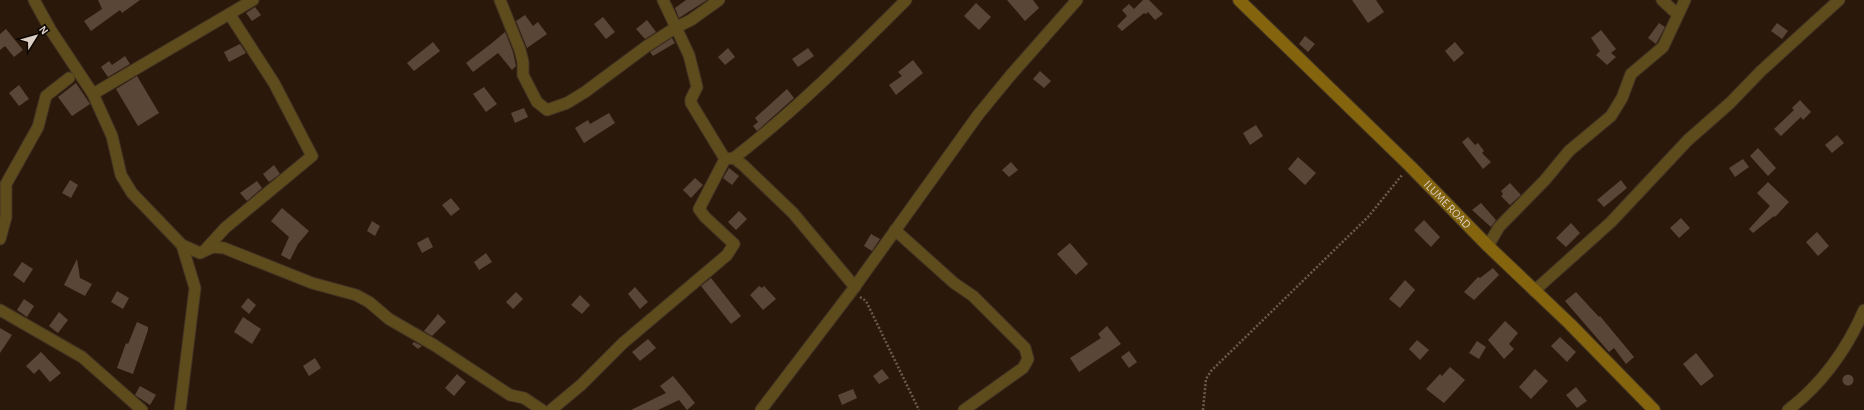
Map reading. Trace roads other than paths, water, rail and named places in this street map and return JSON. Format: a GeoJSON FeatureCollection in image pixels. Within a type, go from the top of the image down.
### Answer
{"type":"FeatureCollection","features":[{"type":"Feature","properties":{"kind":"street"},"geometry":{"type":"LineString","coordinates":[[34,0],[93,94],[112,136],[121,175],[124,180],[132,193],[182,245],[200,253],[213,247],[224,248],[312,283],[356,295],[369,302],[389,319],[434,345],[510,394],[524,398],[542,410]]}},
{"type":"Feature","properties":{"kind":"street"},"geometry":{"type":"LineString","coordinates":[[93,94],[170,47],[230,15],[253,0]]}},
{"type":"Feature","properties":{"kind":"street"},"geometry":{"type":"LineString","coordinates":[[500,0],[520,50],[523,62],[523,74],[537,102],[547,110],[567,103],[585,92],[647,46],[675,28],[692,20],[719,0]]}},
{"type":"Feature","properties":{"kind":"street"},"geometry":{"type":"LineString","coordinates":[[663,0],[675,28],[689,54],[697,87],[690,99],[691,104],[730,158],[793,213],[853,290]]}},
{"type":"Feature","properties":{"kind":"street"},"geometry":{"type":"LineString","coordinates":[[551,410],[581,385],[623,343],[726,255],[734,244],[705,217],[699,209],[730,158],[773,128],[817,89],[906,0]]}},
{"type":"Feature","properties":{"kind":"street"},"geometry":{"type":"LineString","coordinates":[[761,410],[853,290],[978,115],[1077,0]]}},
{"type":"Feature","properties":{"kind":"street","name":"ILUME ROAD"},"geometry":{"type":"LineString","coordinates":[[1239,0],[1410,166],[1488,246],[1570,324],[1654,410]]}},
{"type":"Feature","properties":{"kind":"street"},"geometry":{"type":"LineString","coordinates":[[1662,0],[1677,14]]}},
{"type":"Feature","properties":{"kind":"street"},"geometry":{"type":"LineString","coordinates":[[1488,246],[1499,227],[1545,180],[1569,151],[1611,116],[1622,98],[1631,74],[1663,47],[1677,14],[1685,0]]}},
{"type":"Feature","properties":{"kind":"street"},"geometry":{"type":"LineString","coordinates":[[1534,291],[1611,222],[1688,140],[1730,103],[1761,71],[1839,0]]}},
{"type":"Feature","properties":{"kind":"street"},"geometry":{"type":"LineString","coordinates":[[203,252],[225,228],[312,156],[274,83],[230,15]]}},
{"type":"Feature","properties":{"kind":"street"},"geometry":{"type":"LineString","coordinates":[[0,239],[6,217],[6,184],[38,127],[46,96],[69,78]]}},
{"type":"Feature","properties":{"kind":"street"},"geometry":{"type":"LineString","coordinates":[[895,230],[954,283],[973,296],[1025,348],[1028,359],[1023,368],[964,410]]}},
{"type":"Feature","properties":{"kind":"street"},"geometry":{"type":"LineString","coordinates":[[180,410],[195,288],[182,245]]}},
{"type":"Feature","properties":{"kind":"street"},"geometry":{"type":"LineString","coordinates":[[0,310],[82,357],[142,410]]}},
{"type":"Feature","properties":{"kind":"street"},"geometry":{"type":"LineString","coordinates":[[1788,410],[1824,377],[1857,325],[1864,310]]}}]}
